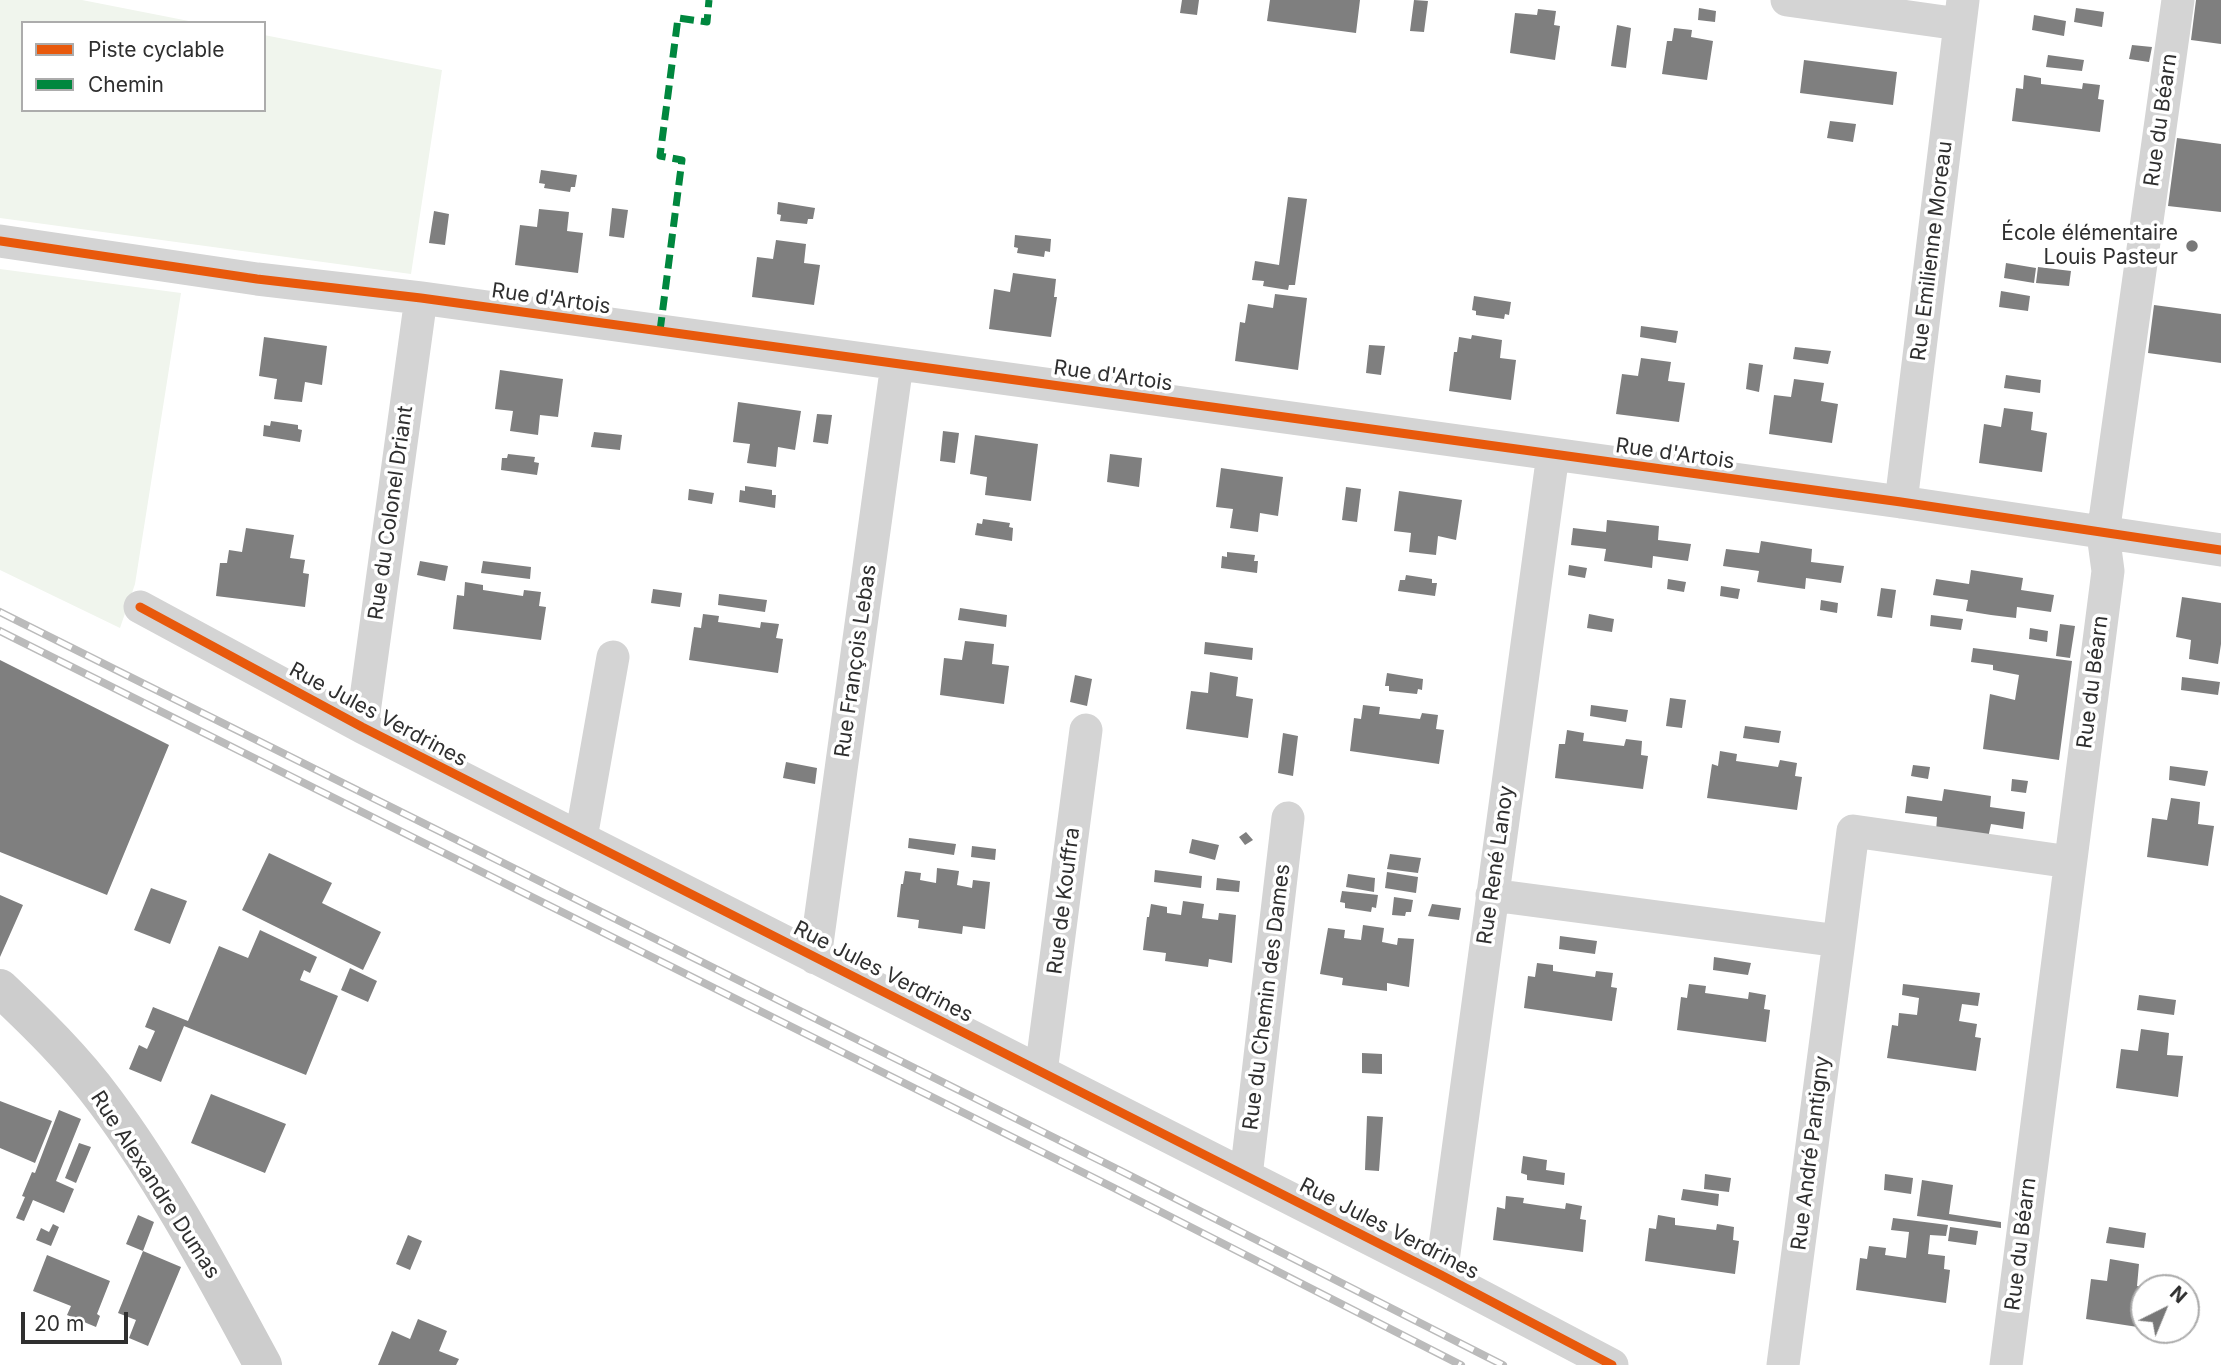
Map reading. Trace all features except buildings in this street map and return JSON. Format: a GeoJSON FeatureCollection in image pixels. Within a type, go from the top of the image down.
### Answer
{"type":"FeatureCollection","features":[{"type":"Feature","properties":{"kind":"street"},"geometry":{"type":"LineString","coordinates":[[1787,0],[1961,12]]}},
{"type":"Feature","properties":{"kind":"street","name":"Rue du Béarn"},"geometry":{"type":"LineString","coordinates":[[2006,1365],[2108,571],[2103,534],[2178,0]]}},
{"type":"Feature","properties":{"kind":"street","name":"Rue Emilienne Moreau"},"geometry":{"type":"LineString","coordinates":[[1901,502],[1961,12]]}},
{"type":"Feature","properties":{"kind":"street","name":"Rue d'Artois"},"geometry":{"type":"LineString","coordinates":[[0,242],[1901,502],[2221,550]]}},
{"type":"Feature","properties":{"kind":"street","name":"Rue du Colonel Driant"},"geometry":{"type":"LineString","coordinates":[[362,727],[421,298]]}},
{"type":"Feature","properties":{"kind":"street","name":"Rue François Lebas"},"geometry":{"type":"LineString","coordinates":[[815,958],[897,364]]}},
{"type":"Feature","properties":{"kind":"street","name":"Rue René Lanoy"},"geometry":{"type":"LineString","coordinates":[[1441,1275],[1553,454]]}},
{"type":"Feature","properties":{"kind":"street","name":"Rue Jules Verdrines"},"geometry":{"type":"LineString","coordinates":[[140,607],[362,727],[1441,1275],[1612,1365]]}},
{"type":"Feature","properties":{"kind":"street"},"geometry":{"type":"LineString","coordinates":[[581,838],[614,657]]}},
{"type":"Feature","properties":{"kind":"street","name":"Rue de Kouffra"},"geometry":{"type":"LineString","coordinates":[[1041,1072],[1086,730]]}},
{"type":"Feature","properties":{"kind":"street","name":"Rue du Chemin des Dames"},"geometry":{"type":"LineString","coordinates":[[1246,1176],[1288,818]]}},
{"type":"Feature","properties":{"kind":"street","name":"Rue André Pantigny"},"geometry":{"type":"LineString","coordinates":[[1783,1365],[1853,831],[2070,862]]}},
{"type":"Feature","properties":{"kind":"street"},"geometry":{"type":"LineString","coordinates":[[1492,895],[1839,941]]}},
{"type":"Feature","properties":{"kind":"street","name":"Rue Alexandre Dumas"},"geometry":{"type":"LineString","coordinates":[[0,988],[47,1033],[104,1100],[147,1163],[213,1272],[262,1365]]}},
{"type":"Feature","properties":{"kind":"shaded area"},"geometry":{"type":"Polygon","coordinates":[[[0,0],[82,0],[189,21],[21,21],[21,112],[266,112],[266,35],[442,70],[411,274],[0,218],[0,0]]]}},
{"type":"Feature","properties":{"kind":"shaded area"},"geometry":{"type":"Polygon","coordinates":[[[0,269],[181,293],[135,584],[120,628],[0,570],[0,269]]]}},
{"type":"Feature","properties":{"kind":"railway"},"geometry":{"type":"LineString","coordinates":[[0,612],[1123,1172],[1503,1365]]}},
{"type":"Feature","properties":{"kind":"railway"},"geometry":{"type":"LineString","coordinates":[[0,631],[1114,1188],[1461,1365]]}},
{"type":"Feature","properties":{"kind":"marked path"},"geometry":{"type":"LineString","coordinates":[[660,331],[682,160],[660,156],[678,18],[707,22],[709,0]]}},
{"type":"Feature","properties":{"kind":"cycle path"},"geometry":{"type":"LineString","coordinates":[[0,241],[257,279],[421,298],[1901,502],[2221,550]]}},
{"type":"Feature","properties":{"kind":"cycle path"},"geometry":{"type":"LineString","coordinates":[[140,607],[362,727],[1441,1275],[1612,1365]]}},
{"type":"Feature","properties":{"kind":"place","name":"École élémentaire Louis Pasteur"},"geometry":{"type":"Point","coordinates":[2192,246]}}]}
